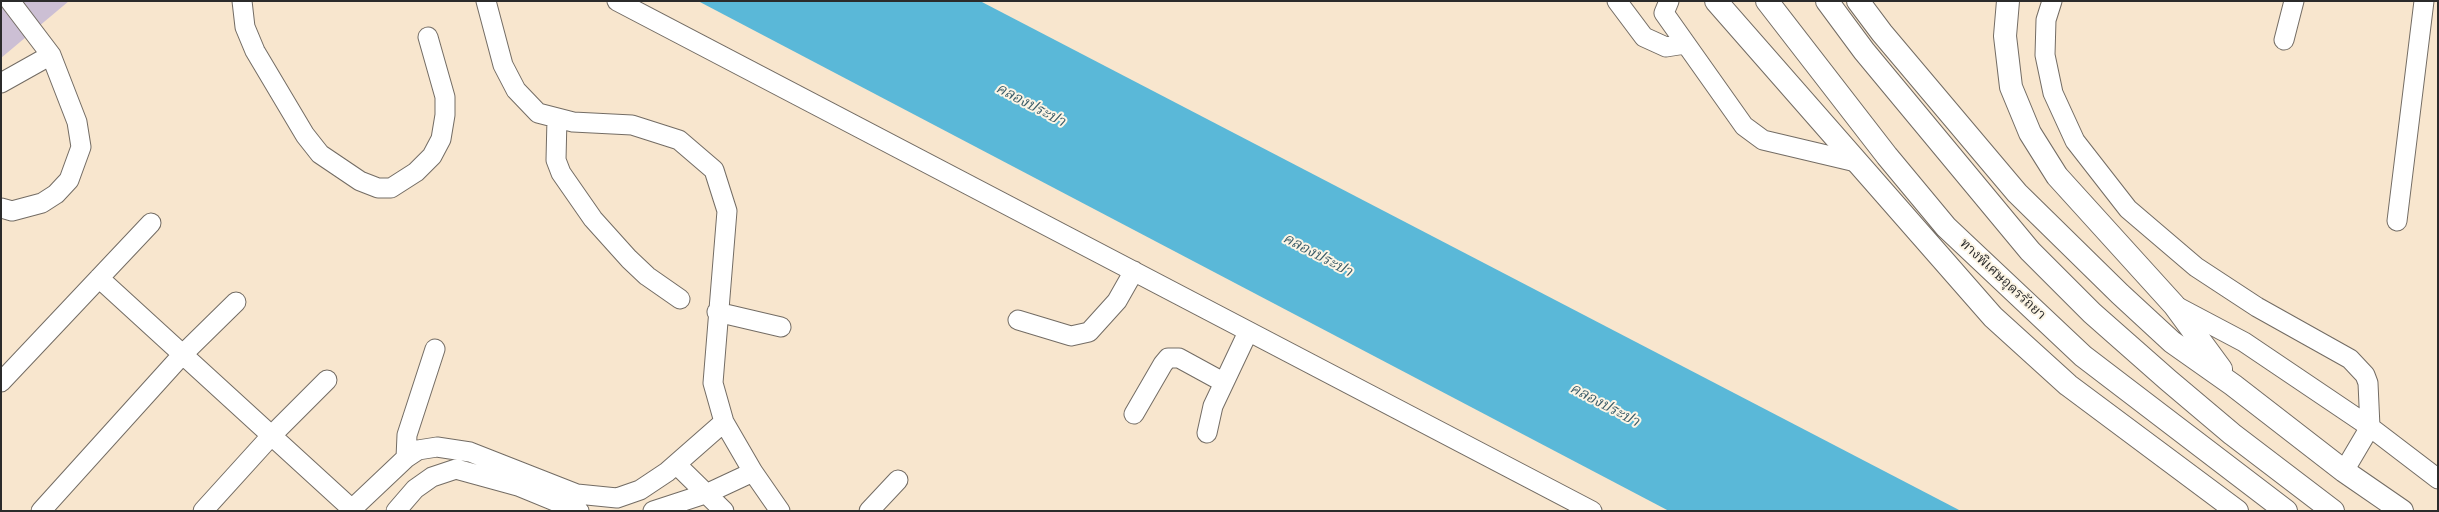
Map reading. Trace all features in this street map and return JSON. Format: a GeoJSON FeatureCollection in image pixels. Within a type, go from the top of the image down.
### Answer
{"type":"FeatureCollection","features":[{"type":"Feature","properties":{"kind":"highway"},"geometry":{"type":"LineString","coordinates":[[1716,1],[1993,317],[2068,385],[2237,511]]}},
{"type":"Feature","properties":{"kind":"highway","name":"ทางพิเศษอุดรรัถยา"},"geometry":{"type":"LineString","coordinates":[[1767,1],[1887,156],[1946,227],[2083,356],[2286,511]]}},
{"type":"Feature","properties":{"kind":"highway"},"geometry":{"type":"LineString","coordinates":[[1827,1],[1864,51],[2030,251],[2092,313],[2168,380],[2232,434],[2333,511]]}},
{"type":"Feature","properties":{"kind":"highway"},"geometry":{"type":"LineString","coordinates":[[1858,1],[1882,33],[2017,193],[2172,342],[2233,385],[2344,471],[2402,511]]}},
{"type":"Feature","properties":{"kind":"highway"},"geometry":{"type":"LineString","coordinates":[[2008,1],[2005,36],[2011,87],[2030,133],[2057,176],[2174,305],[2233,385]]}},
{"type":"Feature","properties":{"kind":"street"},"geometry":{"type":"LineString","coordinates":[[1,208],[12,211],[42,203],[56,194],[69,180],[76,165],[81,147],[77,122],[51,55],[10,1]]}},
{"type":"Feature","properties":{"kind":"street"},"geometry":{"type":"LineString","coordinates":[[242,1],[245,27],[255,51],[305,135],[320,154],[360,180],[378,188],[391,188],[416,172],[432,156],[441,139],[446,115],[445,97],[428,37]]}},
{"type":"Feature","properties":{"kind":"street"},"geometry":{"type":"LineString","coordinates":[[486,1],[503,65],[516,90],[538,113],[573,122],[632,125],[679,140],[714,170],[727,211],[717,312],[713,383],[724,422],[753,472],[780,511]]}},
{"type":"Feature","properties":{"kind":"street"},"geometry":{"type":"LineString","coordinates":[[617,1],[1592,511]]}},
{"type":"Feature","properties":{"kind":"street"},"geometry":{"type":"LineString","coordinates":[[1617,1],[1644,37],[1666,47],[1685,44]]}},
{"type":"Feature","properties":{"kind":"street"},"geometry":{"type":"LineString","coordinates":[[1669,1],[1664,13],[1744,126],[1763,140],[1856,162]]}},
{"type":"Feature","properties":{"kind":"street"},"geometry":{"type":"LineString","coordinates":[[2052,1],[2046,20],[2045,56],[2053,93],[2075,140],[2128,209],[2196,267],[2257,307],[2357,366],[2365,375],[2368,383],[2370,427],[2344,471]]}},
{"type":"Feature","properties":{"kind":"street"},"geometry":{"type":"LineString","coordinates":[[2284,40],[2294,1]]}},
{"type":"Feature","properties":{"kind":"street"},"geometry":{"type":"LineString","coordinates":[[2397,221],[2424,1]]}},
{"type":"Feature","properties":{"kind":"street"},"geometry":{"type":"LineString","coordinates":[[1,84],[51,55]]}},
{"type":"Feature","properties":{"kind":"street"},"geometry":{"type":"LineString","coordinates":[[557,118],[556,160],[561,173],[593,219],[629,259],[647,276],[680,299]]}},
{"type":"Feature","properties":{"kind":"street"},"geometry":{"type":"LineString","coordinates":[[1,382],[151,223]]}},
{"type":"Feature","properties":{"kind":"street"},"geometry":{"type":"LineString","coordinates":[[1018,320],[1071,336],[1089,332],[1117,301],[1134,271]]}},
{"type":"Feature","properties":{"kind":"street"},"geometry":{"type":"LineString","coordinates":[[99,278],[352,510],[406,458],[418,450],[437,447],[470,452],[577,494],[617,498],[640,490],[676,464],[724,422]]}},
{"type":"Feature","properties":{"kind":"street"},"geometry":{"type":"LineString","coordinates":[[41,511],[182,355],[236,302]]}},
{"type":"Feature","properties":{"kind":"street"},"geometry":{"type":"LineString","coordinates":[[2174,305],[2244,342],[2370,427],[2438,479]]}},
{"type":"Feature","properties":{"kind":"street"},"geometry":{"type":"LineString","coordinates":[[717,312],[781,327]]}},
{"type":"Feature","properties":{"kind":"street"},"geometry":{"type":"LineString","coordinates":[[1207,433],[1213,406],[1223,382],[1248,332]]}},
{"type":"Feature","properties":{"kind":"street"},"geometry":{"type":"LineString","coordinates":[[406,458],[407,435],[435,350]]}},
{"type":"Feature","properties":{"kind":"street"},"geometry":{"type":"LineString","coordinates":[[1134,414],[1168,358],[1179,358],[1223,382]]}},
{"type":"Feature","properties":{"kind":"street"},"geometry":{"type":"LineString","coordinates":[[203,511],[271,436],[327,380]]}},
{"type":"Feature","properties":{"kind":"street"},"geometry":{"type":"LineString","coordinates":[[676,464],[687,477],[708,493],[724,511]]}},
{"type":"Feature","properties":{"kind":"street"},"geometry":{"type":"LineString","coordinates":[[396,511],[415,489],[432,477],[456,468],[518,486],[580,511]]}},
{"type":"Feature","properties":{"kind":"street"},"geometry":{"type":"LineString","coordinates":[[653,511],[708,493],[753,472]]}},
{"type":"Feature","properties":{"kind":"street"},"geometry":{"type":"LineString","coordinates":[[869,511],[898,480]]}},
{"type":"Feature","properties":{"kind":"shaded area"},"geometry":{"type":"Polygon","coordinates":[[[1,1],[69,1],[1,58],[1,1]]]}},
{"type":"Feature","properties":{"kind":"water","name":"คลองประปา"},"geometry":{"type":"Polygon","coordinates":[[[698,1],[980,1],[1961,511],[1669,511],[698,1]]]}}]}
